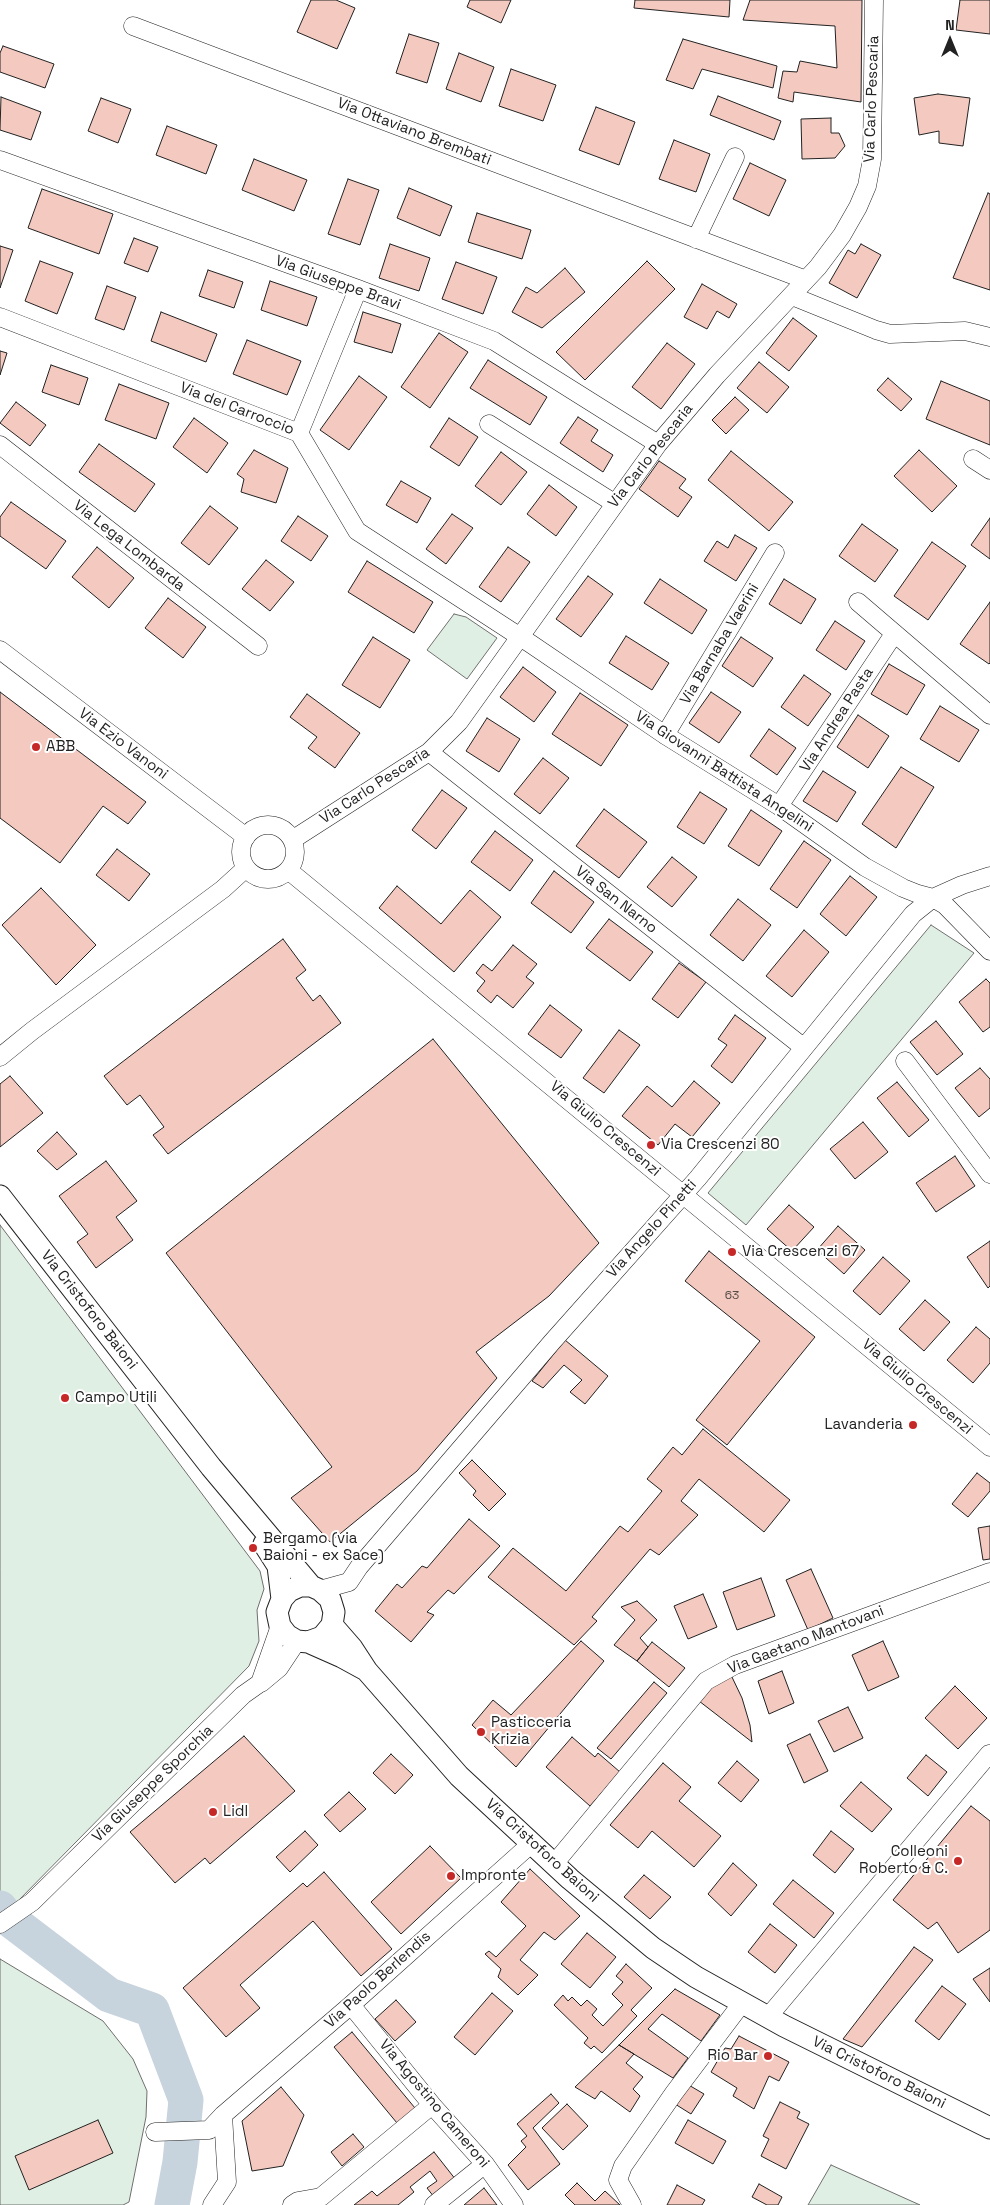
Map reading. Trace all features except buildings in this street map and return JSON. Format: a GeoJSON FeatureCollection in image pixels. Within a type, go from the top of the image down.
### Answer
{"type":"FeatureCollection","features":[{"type":"Feature","properties":{"kind":"street","name":"Via Carlo Pescaria"},"geometry":{"type":"LineString","coordinates":[[292,840],[429,752],[459,722],[658,444],[717,375],[792,296],[842,235],[858,207],[867,186],[872,159],[874,0]]}},
{"type":"Feature","properties":{"kind":"street","name":"Via Ottaviano Brembati"},"geometry":{"type":"LineString","coordinates":[[133,26],[806,280]]}},
{"type":"Feature","properties":{"kind":"street"},"geometry":{"type":"LineString","coordinates":[[696,239],[735,157]]}},
{"type":"Feature","properties":{"kind":"street","name":"Via Giuseppe Bravi"},"geometry":{"type":"LineString","coordinates":[[0,160],[358,289],[494,341],[658,444]]}},
{"type":"Feature","properties":{"kind":"street"},"geometry":{"type":"LineString","coordinates":[[299,433],[358,289]]}},
{"type":"Feature","properties":{"kind":"street"},"geometry":{"type":"LineString","coordinates":[[792,296],[890,334],[965,331],[990,337]]}},
{"type":"Feature","properties":{"kind":"street","name":"Via del Carroccio"},"geometry":{"type":"LineString","coordinates":[[0,317],[299,433],[357,531],[519,637]]}},
{"type":"Feature","properties":{"kind":"street"},"geometry":{"type":"LineString","coordinates":[[489,424],[614,503]]}},
{"type":"Feature","properties":{"kind":"street","name":"Via Lega Lombarda"},"geometry":{"type":"LineString","coordinates":[[0,445],[258,646]]}},
{"type":"Feature","properties":{"kind":"street"},"geometry":{"type":"LineString","coordinates":[[973,459],[990,470]]}},
{"type":"Feature","properties":{"kind":"street","name":"Via Barnaba Vaerini"},"geometry":{"type":"LineString","coordinates":[[665,735],[775,553]]}},
{"type":"Feature","properties":{"kind":"street"},"geometry":{"type":"LineString","coordinates":[[858,602],[990,715]]}},
{"type":"Feature","properties":{"kind":"street","name":"Via Andrea Pasta"},"geometry":{"type":"LineString","coordinates":[[779,806],[894,634]]}},
{"type":"Feature","properties":{"kind":"street","name":"Via Giovanni Battista Angelini"},"geometry":{"type":"LineString","coordinates":[[519,637],[665,735],[779,806],[864,867],[918,894],[933,898],[944,905],[990,951]]}},
{"type":"Feature","properties":{"kind":"street","name":"Via Ezio Vanoni"},"geometry":{"type":"LineString","coordinates":[[0,650],[246,837]]}},
{"type":"Feature","properties":{"kind":"street","name":"Via San Narno"},"geometry":{"type":"LineString","coordinates":[[429,752],[803,1047]]}},
{"type":"Feature","properties":{"kind":"street"},"geometry":{"type":"LineString","coordinates":[[268,825],[282,829],[292,840],[295,848],[295,857],[288,870],[277,878],[263,879],[250,873],[246,868],[241,857],[242,848],[246,837],[255,829],[268,825]]}},
{"type":"Feature","properties":{"kind":"street"},"geometry":{"type":"LineString","coordinates":[[0,1057],[32,1031],[223,889],[246,868]]}},
{"type":"Feature","properties":{"kind":"street","name":"Via Giulio Crescenzi"},"geometry":{"type":"LineString","coordinates":[[288,870],[990,1447]]}},
{"type":"Feature","properties":{"kind":"street","name":"Via Angelo Pinetti"},"geometry":{"type":"LineString","coordinates":[[316,1588],[349,1582],[359,1567],[552,1342],[683,1194],[913,914],[933,898],[962,884],[990,876]]}},
{"type":"Feature","properties":{"kind":"street"},"geometry":{"type":"LineString","coordinates":[[905,1061],[990,1174]]}},
{"type":"Feature","properties":{"kind":"street","name":"Via Cristoforo Baioni"},"geometry":{"type":"LineString","coordinates":[[0,1196],[234,1494],[316,1588],[330,1599],[334,1612],[332,1626],[352,1648],[366,1671],[459,1776],[554,1864],[653,1948],[696,1977],[768,2017],[990,2128]]}},
{"type":"Feature","properties":{"kind":"street","name":"Via Cristoforo Baioni"},"geometry":{"type":"LineString","coordinates":[[234,1494],[278,1566],[282,1599],[277,1612],[280,1626],[287,1635],[342,1657],[366,1671]]}},
{"type":"Feature","properties":{"kind":"street","name":"Via Gaetano Mantovani"},"geometry":{"type":"LineString","coordinates":[[554,1864],[706,1681],[735,1665],[990,1572]]}},
{"type":"Feature","properties":{"kind":"street"},"geometry":{"type":"LineString","coordinates":[[282,1599],[289,1591],[300,1586],[316,1588]]}},
{"type":"Feature","properties":{"kind":"street"},"geometry":{"type":"LineString","coordinates":[[260,1683],[280,1626]]}},
{"type":"Feature","properties":{"kind":"street"},"geometry":{"type":"LineString","coordinates":[[302,1642],[322,1637],[332,1626]]}},
{"type":"Feature","properties":{"kind":"street","name":"Via Giuseppe Sporchia"},"geometry":{"type":"LineString","coordinates":[[0,1924],[32,1902],[243,1695],[279,1668],[302,1642]]}},
{"type":"Feature","properties":{"kind":"street"},"geometry":{"type":"LineString","coordinates":[[768,2017],[989,1754]]}},
{"type":"Feature","properties":{"kind":"street","name":"Via Paolo Berlendis"},"geometry":{"type":"LineString","coordinates":[[161,2131],[209,2130],[223,2115],[351,2005],[532,1843]]}},
{"type":"Feature","properties":{"kind":"street"},"geometry":{"type":"LineString","coordinates":[[632,2205],[618,2180],[623,2166],[674,2093],[742,2003]]}},
{"type":"Feature","properties":{"kind":"street","name":"Via Agostino Cameroni"},"geometry":{"type":"LineString","coordinates":[[351,2005],[432,2105],[485,2164],[514,2205]]}},
{"type":"Feature","properties":{"kind":"street"},"geometry":{"type":"LineString","coordinates":[[292,2205],[298,2201],[321,2197],[432,2105]]}},
{"type":"Feature","properties":{"kind":"street"},"geometry":{"type":"LineString","coordinates":[[212,2205],[227,2182],[223,2115]]}},
{"type":"Feature","properties":{"kind":"street"},"geometry":{"type":"LineString","coordinates":[[434,2205],[485,2164]]}},
{"type":"Feature","properties":{"kind":"green space"},"geometry":{"type":"Polygon","coordinates":[[[454,614],[466,617],[497,638],[467,679],[427,650],[454,614]]]}},
{"type":"Feature","properties":{"kind":"green space"},"geometry":{"type":"Polygon","coordinates":[[[931,925],[974,953],[746,1225],[708,1193],[931,925]]]}},
{"type":"Feature","properties":{"kind":"green space","name":"Campo Utili"},"geometry":{"type":"Polygon","coordinates":[[[0,1225],[260,1571],[264,1589],[257,1610],[259,1641],[249,1666],[17,1902],[0,1915],[0,1225]]]}},
{"type":"Feature","properties":{"kind":"green space"},"geometry":{"type":"Polygon","coordinates":[[[0,1959],[103,2021],[133,2059],[147,2091],[146,2117],[129,2202],[123,2205],[0,2205],[0,1959]]]}},
{"type":"Feature","properties":{"kind":"green space"},"geometry":{"type":"Polygon","coordinates":[[[831,2165],[920,2205],[808,2205],[831,2165]]]}},
{"type":"Feature","properties":{"kind":"waterway"},"geometry":{"type":"LineString","coordinates":[[0,1908],[9,1919],[109,1995],[152,2010],[186,2100],[180,2162],[172,2205]]}},
{"type":"Feature","properties":{"kind":"place","name":"ABB"},"geometry":{"type":"Point","coordinates":[36,747]}},
{"type":"Feature","properties":{"kind":"place","name":"Via Crescenzi 80"},"geometry":{"type":"Point","coordinates":[651,1145]}},
{"type":"Feature","properties":{"kind":"place","name":"Via Crescenzi 67"},"geometry":{"type":"Point","coordinates":[732,1252]}},
{"type":"Feature","properties":{"kind":"place","name":"Campo Utili"},"geometry":{"type":"Point","coordinates":[65,1398]}},
{"type":"Feature","properties":{"kind":"place","name":"Lavanderia"},"geometry":{"type":"Point","coordinates":[913,1425]}},
{"type":"Feature","properties":{"kind":"place","name":"Bergamo (via Baioni - ex Sace)"},"geometry":{"type":"Point","coordinates":[253,1548]}},
{"type":"Feature","properties":{"kind":"place","name":"Pasticceria Krizia"},"geometry":{"type":"Point","coordinates":[481,1732]}},
{"type":"Feature","properties":{"kind":"place","name":"Lidl"},"geometry":{"type":"Point","coordinates":[213,1812]}},
{"type":"Feature","properties":{"kind":"place","name":"Colleoni Roberto & C."},"geometry":{"type":"Point","coordinates":[958,1861]}},
{"type":"Feature","properties":{"kind":"place","name":"Impronte"},"geometry":{"type":"Point","coordinates":[451,1876]}},
{"type":"Feature","properties":{"kind":"place","name":"Rio Bar"},"geometry":{"type":"Point","coordinates":[768,2056]}}]}
